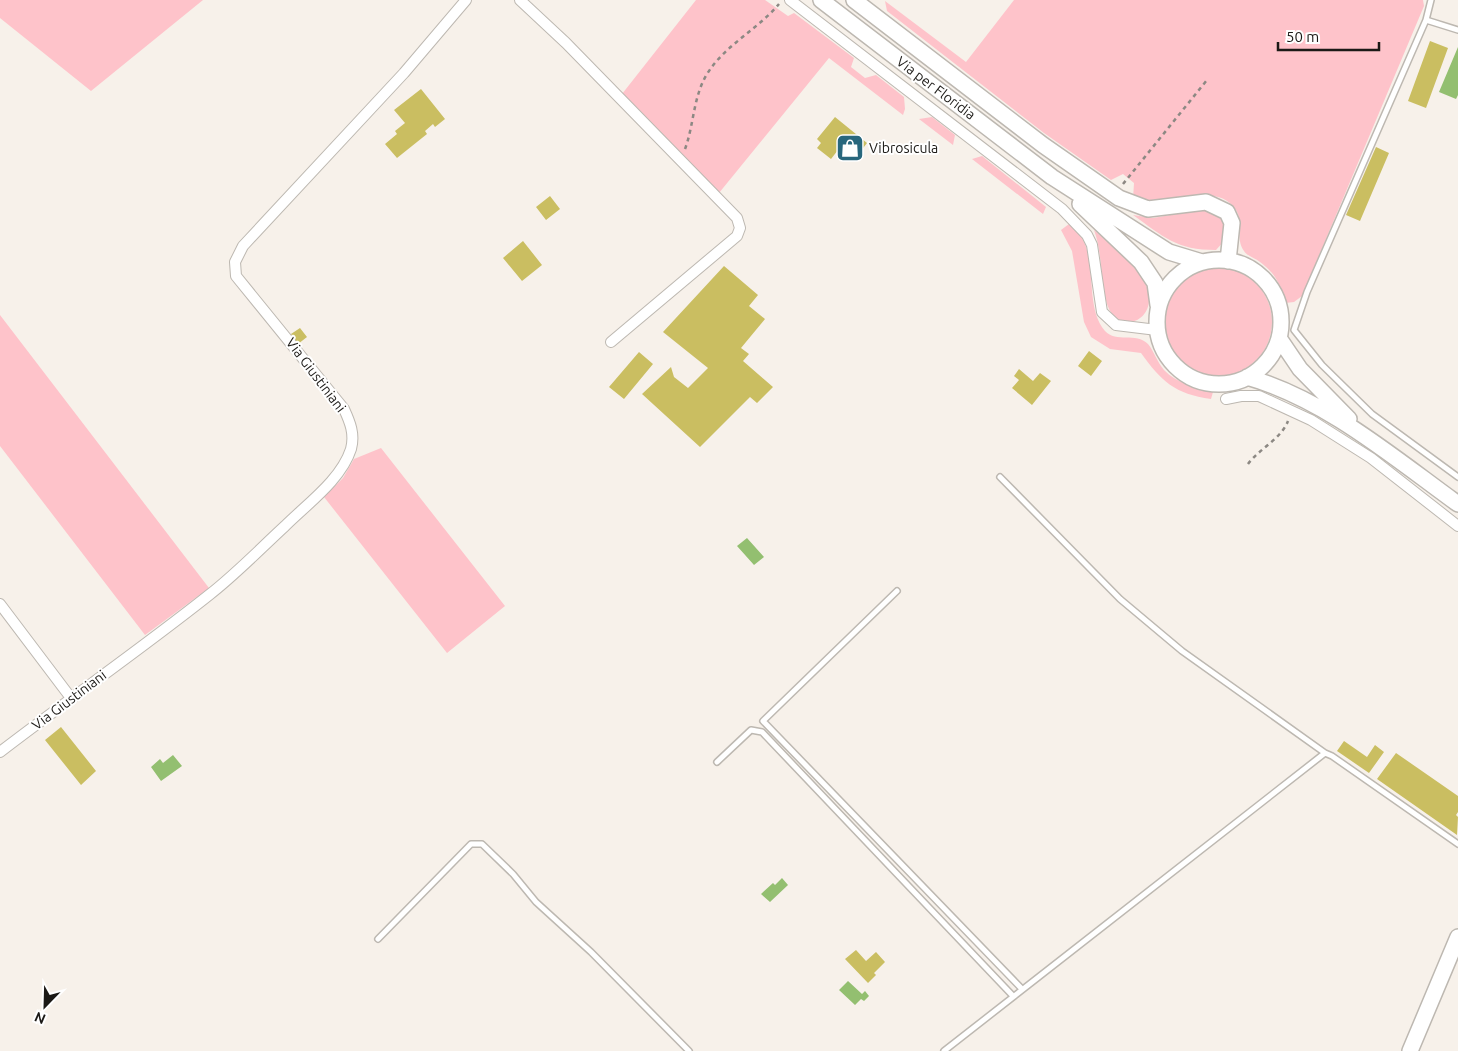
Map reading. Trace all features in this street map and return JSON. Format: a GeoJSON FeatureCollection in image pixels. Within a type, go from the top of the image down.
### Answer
{"type":"FeatureCollection","features":[{"type":"Feature","properties":{"kind":"main road","name":"Via per Floridia"},"geometry":{"type":"LineString","coordinates":[[821,0],[1052,177]]}},
{"type":"Feature","properties":{"kind":"main road"},"geometry":{"type":"LineString","coordinates":[[854,0],[1043,145],[1114,195],[1133,206],[1148,210],[1206,202],[1218,206],[1227,212],[1232,223],[1228,260]]}},
{"type":"Feature","properties":{"kind":"main road"},"geometry":{"type":"LineString","coordinates":[[1052,177],[1141,262],[1155,283],[1158,309],[1157,330],[1163,348],[1174,364],[1190,376],[1208,383],[1228,383],[1247,377],[1267,361],[1279,338],[1281,317],[1276,297],[1265,280],[1248,267],[1228,260],[1202,262],[1186,269],[1174,279],[1164,293],[1158,309]]}},
{"type":"Feature","properties":{"kind":"main road"},"geometry":{"type":"LineString","coordinates":[[1052,177],[1169,252],[1202,262]]}},
{"type":"Feature","properties":{"kind":"main road"},"geometry":{"type":"LineString","coordinates":[[1279,338],[1300,369],[1316,387],[1375,445]]}},
{"type":"Feature","properties":{"kind":"main road"},"geometry":{"type":"LineString","coordinates":[[1247,377],[1292,394],[1375,445],[1458,504]]}},
{"type":"Feature","properties":{"kind":"main road"},"geometry":{"type":"LineString","coordinates":[[1410,1051],[1458,937]]}},
{"type":"Feature","properties":{"kind":"street","name":"Via Giustiniani"},"geometry":{"type":"LineString","coordinates":[[0,752],[211,594],[313,499],[345,461],[351,449],[353,434],[351,423],[344,409],[236,276],[235,262],[243,246],[404,73],[466,0]]}},
{"type":"Feature","properties":{"kind":"street"},"geometry":{"type":"LineString","coordinates":[[520,0],[682,160],[737,218],[740,228],[737,236],[611,342]]}},
{"type":"Feature","properties":{"kind":"street"},"geometry":{"type":"LineString","coordinates":[[790,0],[1062,209],[1087,235],[1092,245],[1102,312],[1116,325],[1157,330]]}},
{"type":"Feature","properties":{"kind":"street"},"geometry":{"type":"LineString","coordinates":[[1226,399],[1241,396],[1259,396],[1339,436],[1363,452],[1458,526]]}},
{"type":"Feature","properties":{"kind":"street"},"geometry":{"type":"LineString","coordinates":[[0,604],[71,698]]}},
{"type":"Feature","properties":{"kind":"lane"},"geometry":{"type":"LineString","coordinates":[[1431,0],[1426,20],[1308,292],[1294,330],[1322,365],[1372,414],[1458,477]]}},
{"type":"Feature","properties":{"kind":"lane"},"geometry":{"type":"LineString","coordinates":[[1426,20],[1458,30]]}},
{"type":"Feature","properties":{"kind":"lane"},"geometry":{"type":"LineString","coordinates":[[1000,477],[1059,539],[1134,610],[1182,650],[1325,754],[1332,756],[1458,844]]}},
{"type":"Feature","properties":{"kind":"lane"},"geometry":{"type":"LineString","coordinates":[[897,591],[763,721],[1022,989]]}},
{"type":"Feature","properties":{"kind":"lane"},"geometry":{"type":"LineString","coordinates":[[717,762],[751,730],[762,732],[1013,996]]}},
{"type":"Feature","properties":{"kind":"lane"},"geometry":{"type":"LineString","coordinates":[[944,1051],[1325,754]]}},
{"type":"Feature","properties":{"kind":"lane"},"geometry":{"type":"LineString","coordinates":[[378,939],[423,895],[457,856],[471,844],[482,844],[512,874],[536,902],[591,952],[689,1051]]}},
{"type":"Feature","properties":{"kind":"path"},"geometry":{"type":"LineString","coordinates":[[682,160],[697,97],[706,75],[734,45],[768,17],[783,0]]}},
{"type":"Feature","properties":{"kind":"path"},"geometry":{"type":"LineString","coordinates":[[1114,195],[1207,80]]}},
{"type":"Feature","properties":{"kind":"path"},"geometry":{"type":"LineString","coordinates":[[1248,464],[1256,452],[1285,428],[1292,411]]}},
{"type":"Feature","properties":{"kind":"shaded area"},"geometry":{"type":"Polygon","coordinates":[[[0,0],[203,0],[91,91],[0,18],[0,0]]]}},
{"type":"Feature","properties":{"kind":"shaded area"},"geometry":{"type":"Polygon","coordinates":[[[696,0],[765,0],[788,16],[794,13],[854,58],[851,67],[865,78],[876,75],[904,97],[905,109],[903,115],[829,58],[719,193],[622,94],[696,0]]]}},
{"type":"Feature","properties":{"kind":"shaded area"},"geometry":{"type":"Polygon","coordinates":[[[1014,0],[1423,0],[1424,6],[1302,296],[1294,302],[1285,303],[1282,291],[1273,275],[1260,262],[1245,253],[1240,241],[1238,215],[1228,201],[1218,197],[1207,196],[1196,196],[1162,203],[1149,203],[1133,199],[1134,183],[1123,174],[1111,180],[1044,133],[887,11],[885,1],[966,62],[1014,0]]]}},
{"type":"Feature","properties":{"kind":"shaded area"},"geometry":{"type":"Polygon","coordinates":[[[1458,47],[1458,95],[1456,99],[1439,92],[1458,47]]]}},
{"type":"Feature","properties":{"kind":"shaded area"},"geometry":{"type":"Polygon","coordinates":[[[932,117],[955,135],[953,145],[919,119],[932,117]]]}},
{"type":"Feature","properties":{"kind":"shaded area"},"geometry":{"type":"Polygon","coordinates":[[[982,156],[1046,207],[1043,214],[972,159],[982,156]]]}},
{"type":"Feature","properties":{"kind":"shaded area"},"geometry":{"type":"Polygon","coordinates":[[[1205,209],[1219,217],[1223,223],[1225,240],[1216,250],[1180,245],[1162,236],[1133,215],[1153,218],[1205,209]]]}},
{"type":"Feature","properties":{"kind":"shaded area"},"geometry":{"type":"Polygon","coordinates":[[[1069,224],[1081,236],[1086,248],[1095,310],[1105,331],[1110,335],[1143,340],[1148,344],[1169,375],[1187,384],[1213,392],[1211,399],[1188,394],[1170,385],[1162,379],[1141,353],[1110,349],[1091,337],[1084,322],[1072,251],[1061,230],[1069,224]]]}},
{"type":"Feature","properties":{"kind":"shaded area"},"geometry":{"type":"Polygon","coordinates":[[[1094,230],[1131,263],[1141,276],[1148,290],[1149,301],[1146,311],[1133,322],[1124,322],[1116,318],[1109,309],[1104,292],[1099,249],[1094,230]]]}},
{"type":"Feature","properties":{"kind":"shaded area"},"geometry":{"type":"Polygon","coordinates":[[[1218,268],[1239,272],[1256,284],[1268,301],[1272,322],[1268,343],[1256,360],[1239,372],[1218,376],[1197,372],[1180,360],[1168,343],[1164,322],[1168,301],[1180,284],[1197,272],[1218,268]]]}},
{"type":"Feature","properties":{"kind":"shaded area"},"geometry":{"type":"Polygon","coordinates":[[[0,315],[209,588],[145,635],[0,446],[0,315]]]}},
{"type":"Feature","properties":{"kind":"shaded area"},"geometry":{"type":"Polygon","coordinates":[[[381,448],[505,606],[447,653],[324,497],[343,478],[354,459],[381,448]]]}},
{"type":"Feature","properties":{"kind":"shaded area"},"geometry":{"type":"Polygon","coordinates":[[[747,538],[764,557],[754,565],[737,546],[747,538]]]}},
{"type":"Feature","properties":{"kind":"shaded area"},"geometry":{"type":"Polygon","coordinates":[[[173,755],[182,766],[161,781],[151,767],[160,759],[163,763],[173,755]]]}},
{"type":"Feature","properties":{"kind":"shaded area"},"geometry":{"type":"Polygon","coordinates":[[[782,878],[788,885],[770,902],[761,894],[782,878]]]}},
{"type":"Feature","properties":{"kind":"shaded area"},"geometry":{"type":"Polygon","coordinates":[[[848,981],[862,994],[865,991],[869,996],[864,1001],[861,999],[855,1005],[839,990],[848,981]]]}},
{"type":"Feature","properties":{"kind":"building"},"geometry":{"type":"Polygon","coordinates":[[[1430,41],[1448,48],[1426,108],[1408,101],[1430,41]]]}},
{"type":"Feature","properties":{"kind":"building"},"geometry":{"type":"Polygon","coordinates":[[[421,89],[445,119],[435,127],[433,124],[425,131],[427,134],[397,158],[385,144],[397,134],[395,131],[405,123],[394,110],[421,89]]]}},
{"type":"Feature","properties":{"kind":"building"},"geometry":{"type":"Polygon","coordinates":[[[835,117],[867,143],[857,156],[852,152],[847,158],[838,150],[831,159],[817,148],[821,143],[817,139],[835,117]]]}},
{"type":"Feature","properties":{"kind":"building"},"geometry":{"type":"Polygon","coordinates":[[[1376,147],[1389,153],[1360,221],[1346,215],[1376,147]]]}},
{"type":"Feature","properties":{"kind":"building"},"geometry":{"type":"Polygon","coordinates":[[[550,196],[560,209],[546,220],[536,207],[550,196]]]}},
{"type":"Feature","properties":{"kind":"building"},"geometry":{"type":"Polygon","coordinates":[[[523,241],[542,265],[522,281],[503,258],[523,241]]]}},
{"type":"Feature","properties":{"kind":"building"},"geometry":{"type":"Polygon","coordinates":[[[724,266],[758,295],[749,306],[765,319],[741,348],[749,354],[743,361],[773,387],[757,403],[750,397],[700,447],[642,394],[671,367],[674,377],[688,388],[708,368],[663,332],[724,266]]]}},
{"type":"Feature","properties":{"kind":"building"},"geometry":{"type":"Polygon","coordinates":[[[300,328],[307,337],[298,344],[291,334],[300,328]]]}},
{"type":"Feature","properties":{"kind":"building"},"geometry":{"type":"Polygon","coordinates":[[[1089,351],[1102,361],[1091,376],[1078,366],[1089,351]]]}},
{"type":"Feature","properties":{"kind":"building"},"geometry":{"type":"Polygon","coordinates":[[[639,352],[653,364],[624,399],[609,387],[639,352]]]}},
{"type":"Feature","properties":{"kind":"building"},"geometry":{"type":"Polygon","coordinates":[[[1019,369],[1033,381],[1040,373],[1051,381],[1032,405],[1012,388],[1019,380],[1014,376],[1019,369]]]}},
{"type":"Feature","properties":{"kind":"building"},"geometry":{"type":"Polygon","coordinates":[[[61,727],[96,771],[81,785],[45,740],[61,727]]]}},
{"type":"Feature","properties":{"kind":"building"},"geometry":{"type":"Polygon","coordinates":[[[1344,741],[1367,757],[1375,745],[1384,752],[1369,773],[1337,751],[1344,741]]]}},
{"type":"Feature","properties":{"kind":"building"},"geometry":{"type":"Polygon","coordinates":[[[1396,753],[1458,796],[1458,812],[1456,815],[1458,817],[1457,835],[1377,779],[1396,753]]]}},
{"type":"Feature","properties":{"kind":"building"},"geometry":{"type":"Polygon","coordinates":[[[856,950],[866,961],[876,952],[885,962],[874,973],[876,975],[868,983],[845,959],[856,950]]]}},
{"type":"Feature","properties":{"kind":"place","name":"Vibrosicula"},"geometry":{"type":"Point","coordinates":[850,148]}}]}
